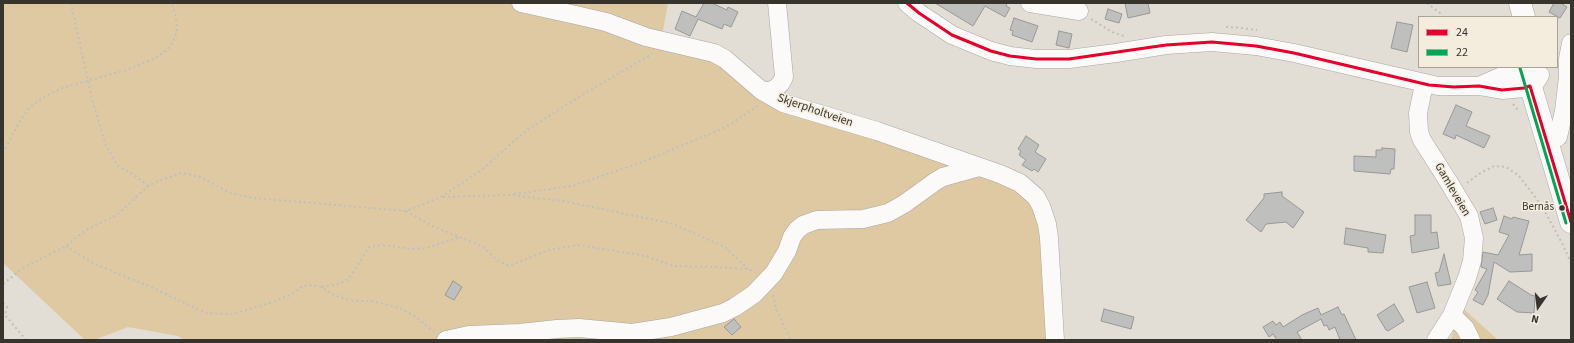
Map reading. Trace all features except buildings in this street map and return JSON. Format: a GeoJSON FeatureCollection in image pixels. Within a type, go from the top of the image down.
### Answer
{"type":"FeatureCollection","features":[{"type":"Feature","properties":{"kind":"main road"},"geometry":{"type":"LineString","coordinates":[[1509,3],[1512,16]]}},
{"type":"Feature","properties":{"kind":"main road"},"geometry":{"type":"LineString","coordinates":[[1520,3],[1524,16]]}},
{"type":"Feature","properties":{"kind":"main road"},"geometry":{"type":"LineString","coordinates":[[1532,73],[1558,137],[1571,177]]}},
{"type":"Feature","properties":{"kind":"main road"},"geometry":{"type":"LineString","coordinates":[[1532,73],[1571,222]]}},
{"type":"Feature","properties":{"kind":"street","name":"Skjerpholtveien"},"geometry":{"type":"LineString","coordinates":[[521,3],[599,21],[661,41],[714,53],[725,59],[767,94],[783,102],[1000,174],[1020,183],[1036,197],[1041,206],[1049,238],[1055,340]]}},
{"type":"Feature","properties":{"kind":"street"},"geometry":{"type":"LineString","coordinates":[[777,3],[784,77],[800,108]]}},
{"type":"Feature","properties":{"kind":"street"},"geometry":{"type":"LineString","coordinates":[[907,3],[952,35],[991,51],[1010,56],[1036,59],[1069,59],[1116,54],[1166,45],[1212,42],[1256,46],[1294,53],[1424,84],[1444,87],[1479,86],[1502,90],[1524,88],[1532,73]]}},
{"type":"Feature","properties":{"kind":"street"},"geometry":{"type":"LineString","coordinates":[[1030,3],[1080,11]]}},
{"type":"Feature","properties":{"kind":"street"},"geometry":{"type":"LineString","coordinates":[[1558,137],[1570,77],[1568,59],[1571,43]]}},
{"type":"Feature","properties":{"kind":"street"},"geometry":{"type":"LineString","coordinates":[[1479,86],[1502,76],[1532,73]]}},
{"type":"Feature","properties":{"kind":"street"},"geometry":{"type":"LineString","coordinates":[[767,94],[781,83],[784,77]]}},
{"type":"Feature","properties":{"kind":"street","name":"Gamleveien"},"geometry":{"type":"LineString","coordinates":[[1424,84],[1418,113],[1419,132],[1422,140],[1469,216],[1473,230],[1474,244],[1472,261],[1467,278],[1445,330]]}},
{"type":"Feature","properties":{"kind":"street"},"geometry":{"type":"LineString","coordinates":[[440,337],[520,333],[578,328],[632,333],[672,326],[723,313],[754,294],[774,273],[785,256],[792,237],[803,225],[817,220],[863,219],[888,213],[904,204],[943,177],[979,167]]}},
{"type":"Feature","properties":{"kind":"street"},"geometry":{"type":"LineString","coordinates":[[1445,330],[1463,325],[1472,340]]}},
{"type":"Feature","properties":{"kind":"path"},"geometry":{"type":"LineString","coordinates":[[71,3],[88,81],[106,146],[118,166],[134,175],[148,186]]}},
{"type":"Feature","properties":{"kind":"path"},"geometry":{"type":"LineString","coordinates":[[3,153],[20,121],[30,107],[44,97],[62,88],[143,64],[156,58],[171,46],[175,38],[177,26],[172,3]]}},
{"type":"Feature","properties":{"kind":"path"},"geometry":{"type":"LineString","coordinates":[[1427,3],[1440,13],[1442,16]]}},
{"type":"Feature","properties":{"kind":"path"},"geometry":{"type":"LineString","coordinates":[[406,211],[441,198],[480,171],[527,130],[653,53],[661,41]]}},
{"type":"Feature","properties":{"kind":"path"},"geometry":{"type":"LineString","coordinates":[[1502,90],[1506,97],[1520,112]]}},
{"type":"Feature","properties":{"kind":"path"},"geometry":{"type":"LineString","coordinates":[[441,198],[510,195],[572,186],[642,162],[726,127],[767,94]]}},
{"type":"Feature","properties":{"kind":"path"},"geometry":{"type":"LineString","coordinates":[[1455,192],[1479,174],[1494,166],[1500,166],[1512,170],[1534,194],[1563,245],[1571,263]]}},
{"type":"Feature","properties":{"kind":"path"},"geometry":{"type":"LineString","coordinates":[[3,284],[43,256],[66,246],[86,230],[117,214],[148,186],[182,173],[200,178],[230,193],[254,198],[406,211],[432,226],[482,246],[497,260],[509,266],[549,250],[578,245],[646,256],[674,266],[748,269],[769,278],[776,309],[791,340]]}},
{"type":"Feature","properties":{"kind":"path"},"geometry":{"type":"LineString","coordinates":[[510,195],[563,201],[670,222],[725,247],[748,269]]}},
{"type":"Feature","properties":{"kind":"path"},"geometry":{"type":"LineString","coordinates":[[321,287],[338,284],[347,280],[353,273],[368,247],[383,245],[412,249],[426,248],[460,237]]}},
{"type":"Feature","properties":{"kind":"path"},"geometry":{"type":"LineString","coordinates":[[66,246],[94,264],[153,288],[206,313],[230,314],[273,302],[290,295],[303,286],[312,285],[321,287],[332,294],[345,299],[372,301],[400,308],[414,316],[440,337]]}},
{"type":"Feature","properties":{"kind":"path"},"geometry":{"type":"LineString","coordinates":[[3,303],[7,307],[5,315],[26,340]]}},
{"type":"Feature","properties":{"kind":"shaded area"},"geometry":{"type":"Polygon","coordinates":[[[3,3],[668,3],[661,41],[707,50],[751,82],[988,168],[1039,202],[1056,340],[184,340],[178,336],[128,327],[94,340],[85,340],[3,263],[3,3]]]}},
{"type":"Feature","properties":{"kind":"shaded area"},"geometry":{"type":"Polygon","coordinates":[[[1462,307],[1498,340],[1451,340],[1462,307]]]}},
{"type":"Feature","properties":{"kind":"transit line","name":"24"},"geometry":{"type":"LineString","coordinates":[[907,3],[952,35],[991,51],[1010,56],[1036,59],[1069,59],[1166,45],[1212,42],[1256,46],[1294,53],[1429,85],[1454,87],[1479,86],[1502,90],[1530,86],[1571,222]]}},
{"type":"Feature","properties":{"kind":"transit line","name":"22"},"geometry":{"type":"LineString","coordinates":[[1520,68],[1566,223]]}},
{"type":"Feature","properties":{"kind":"place","name":"Bernås"},"geometry":{"type":"Point","coordinates":[1562,208]}}]}
